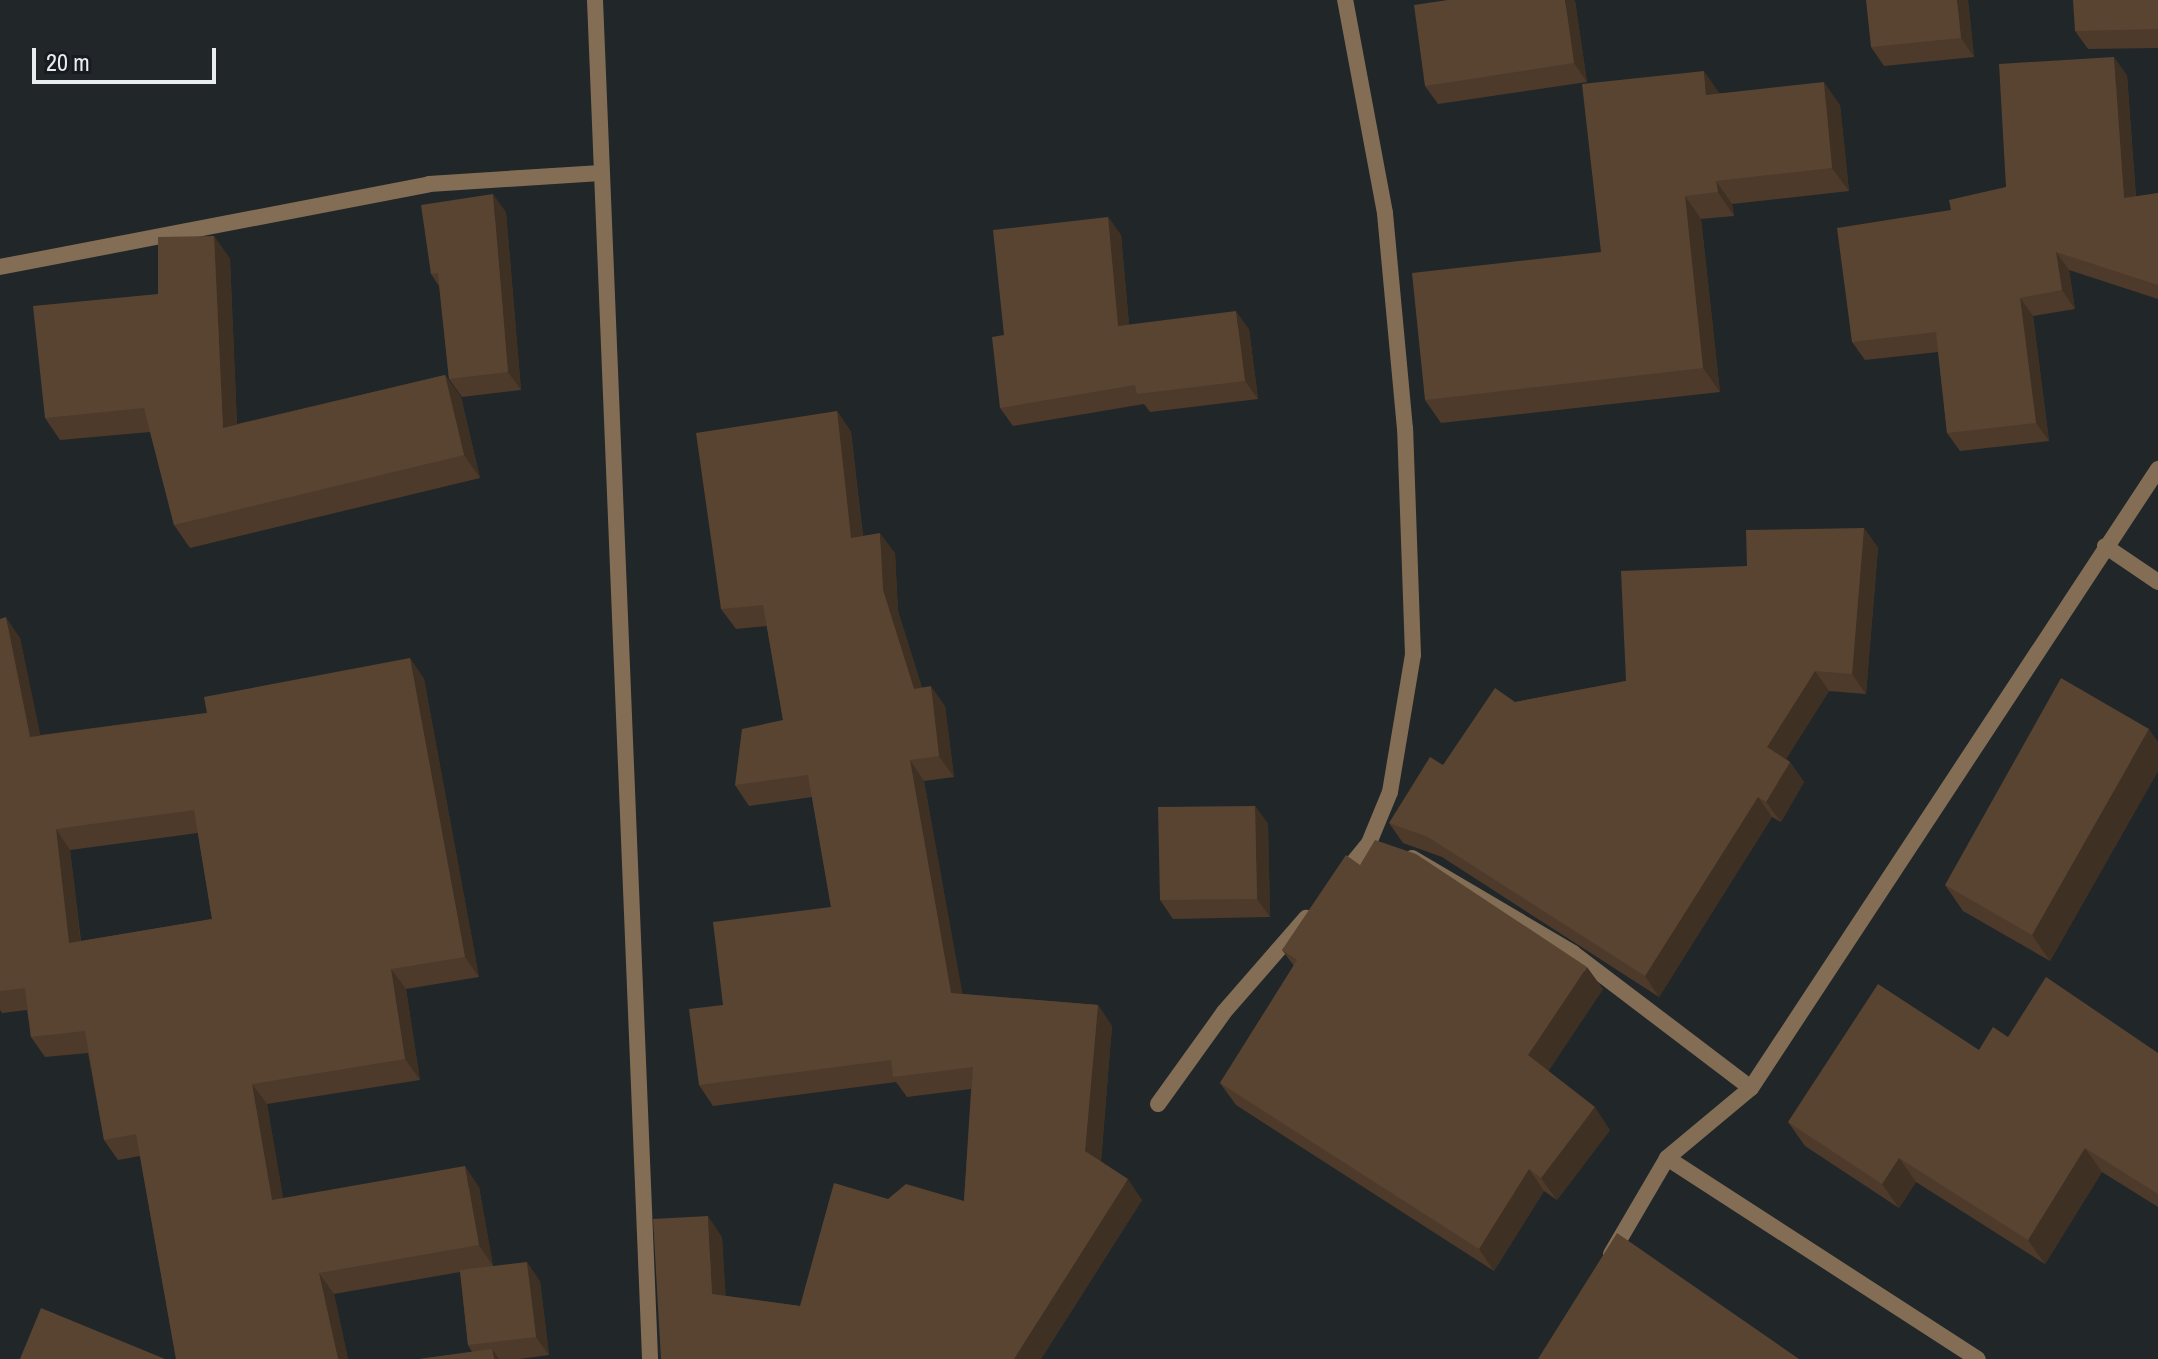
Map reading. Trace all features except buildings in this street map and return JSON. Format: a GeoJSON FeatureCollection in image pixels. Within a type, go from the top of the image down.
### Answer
{"type":"FeatureCollection","features":[{"type":"Feature","properties":{"kind":"street"},"geometry":{"type":"LineString","coordinates":[[595,0],[597,173],[650,1359]]}},
{"type":"Feature","properties":{"kind":"street"},"geometry":{"type":"LineString","coordinates":[[1158,1104],[1224,1012],[1325,897],[1382,847],[1413,640],[1405,429],[1385,213],[1345,0]]}},
{"type":"Feature","properties":{"kind":"street"},"geometry":{"type":"LineString","coordinates":[[0,267],[429,184],[597,173]]}},
{"type":"Feature","properties":{"kind":"street"},"geometry":{"type":"LineString","coordinates":[[1605,1265],[1667,1158],[1751,1088],[2158,469]]}},
{"type":"Feature","properties":{"kind":"street"},"geometry":{"type":"LineString","coordinates":[[2105,546],[2158,582]]}},
{"type":"Feature","properties":{"kind":"street"},"geometry":{"type":"LineString","coordinates":[[1382,847],[1436,866],[1573,953],[1751,1088]]}},
{"type":"Feature","properties":{"kind":"street"},"geometry":{"type":"LineString","coordinates":[[1667,1158],[1978,1359]]}}]}
